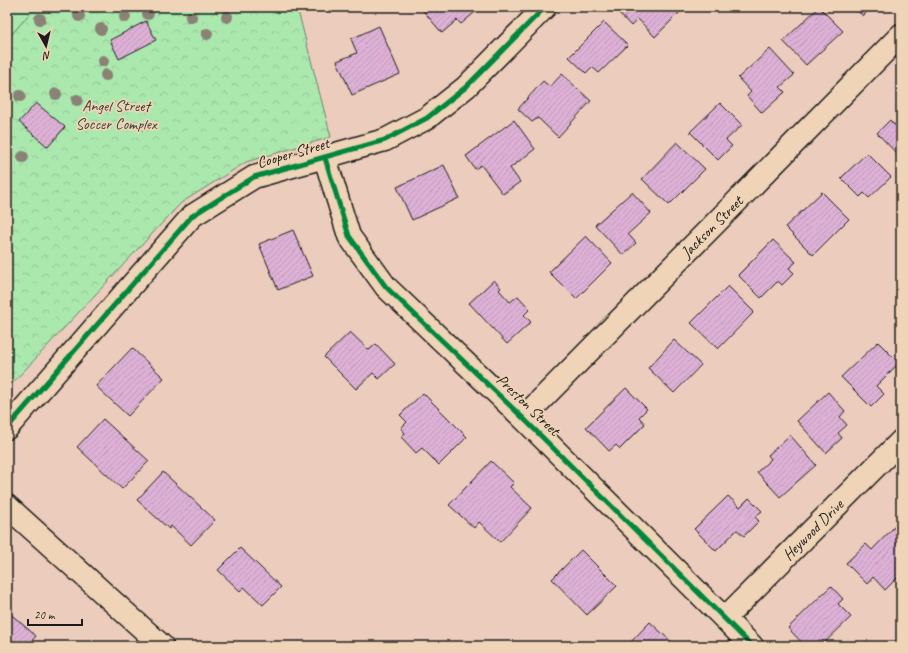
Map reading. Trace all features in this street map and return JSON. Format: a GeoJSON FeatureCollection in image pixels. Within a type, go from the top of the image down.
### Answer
{"type":"FeatureCollection","features":[{"type":"Feature","properties":{"kind":"street","name":"Cooper Street"},"geometry":{"type":"LineString","coordinates":[[7,428],[192,216],[254,177],[385,140],[427,118],[466,87],[545,7]]}},
{"type":"Feature","properties":{"kind":"street","name":"Jackson Street"},"geometry":{"type":"LineString","coordinates":[[523,418],[901,35]]}},
{"type":"Feature","properties":{"kind":"street","name":"Preston Street"},"geometry":{"type":"LineString","coordinates":[[325,158],[349,236],[386,288],[523,418],[752,646]]}},
{"type":"Feature","properties":{"kind":"street","name":"Heywood Drive"},"geometry":{"type":"LineString","coordinates":[[725,618],[901,441]]}},
{"type":"Feature","properties":{"kind":"street"},"geometry":{"type":"LineString","coordinates":[[7,506],[162,646]]}},
{"type":"Feature","properties":{"kind":"green space","name":"Angel Street Soccer Complex"},"geometry":{"type":"Polygon","coordinates":[[[7,7],[297,7],[331,137],[246,162],[181,203],[7,389],[7,7]]]}},
{"type":"Feature","properties":{"kind":"green space"},"geometry":{"type":"Polygon","coordinates":[[[7,7],[35,7],[7,40],[7,7]]]}},
{"type":"Feature","properties":{"kind":"building"},"geometry":{"type":"Polygon","coordinates":[[[420,7],[481,7],[461,24],[457,20],[442,33],[420,7]]]}},
{"type":"Feature","properties":{"kind":"building"},"geometry":{"type":"Polygon","coordinates":[[[619,7],[685,7],[655,37],[638,19],[631,26],[616,10],[619,7]]]}},
{"type":"Feature","properties":{"kind":"building"},"geometry":{"type":"Polygon","coordinates":[[[819,7],[843,31],[806,65],[783,41],[819,7]]]}},
{"type":"Feature","properties":{"kind":"building"},"geometry":{"type":"Polygon","coordinates":[[[853,7],[872,7],[863,16],[853,7]]]}},
{"type":"Feature","properties":{"kind":"building"},"geometry":{"type":"Polygon","coordinates":[[[146,21],[156,40],[119,59],[110,40],[146,21]]]}},
{"type":"Feature","properties":{"kind":"building"},"geometry":{"type":"Polygon","coordinates":[[[604,22],[628,45],[599,73],[592,67],[586,73],[569,57],[604,22]]]}},
{"type":"Feature","properties":{"kind":"building"},"geometry":{"type":"Polygon","coordinates":[[[379,26],[400,74],[352,95],[337,61],[357,53],[351,39],[379,26]]]}},
{"type":"Feature","properties":{"kind":"building"},"geometry":{"type":"Polygon","coordinates":[[[770,49],[794,75],[780,87],[785,92],[762,113],[747,96],[751,92],[738,78],[770,49]]]}},
{"type":"Feature","properties":{"kind":"building"},"geometry":{"type":"Polygon","coordinates":[[[562,74],[591,101],[558,137],[538,118],[532,122],[518,109],[543,81],[550,87],[562,74]]]}},
{"type":"Feature","properties":{"kind":"building"},"geometry":{"type":"Polygon","coordinates":[[[36,103],[65,127],[48,147],[19,122],[36,103]]]}},
{"type":"Feature","properties":{"kind":"building"},"geometry":{"type":"Polygon","coordinates":[[[720,103],[742,125],[726,140],[732,146],[718,160],[690,132],[720,103]]]}},
{"type":"Feature","properties":{"kind":"building"},"geometry":{"type":"Polygon","coordinates":[[[901,119],[901,158],[877,133],[890,120],[894,125],[901,119]]]}},
{"type":"Feature","properties":{"kind":"building"},"geometry":{"type":"Polygon","coordinates":[[[514,120],[535,149],[510,168],[520,182],[503,194],[481,165],[475,169],[466,156],[514,120]]]}},
{"type":"Feature","properties":{"kind":"building"},"geometry":{"type":"Polygon","coordinates":[[[677,142],[705,169],[669,205],[642,179],[677,142]]]}},
{"type":"Feature","properties":{"kind":"building"},"geometry":{"type":"Polygon","coordinates":[[[867,153],[891,177],[869,198],[864,193],[860,197],[841,178],[867,153]]]}},
{"type":"Feature","properties":{"kind":"building"},"geometry":{"type":"Polygon","coordinates":[[[444,165],[459,198],[412,220],[397,187],[444,165]]]}},
{"type":"Feature","properties":{"kind":"building"},"geometry":{"type":"Polygon","coordinates":[[[632,192],[651,213],[628,234],[636,243],[623,255],[595,225],[632,192]]]}},
{"type":"Feature","properties":{"kind":"building"},"geometry":{"type":"Polygon","coordinates":[[[822,192],[849,219],[813,255],[785,227],[822,192]]]}},
{"type":"Feature","properties":{"kind":"building"},"geometry":{"type":"Polygon","coordinates":[[[293,230],[313,276],[278,290],[259,244],[293,230]]]}},
{"type":"Feature","properties":{"kind":"building"},"geometry":{"type":"Polygon","coordinates":[[[586,236],[612,263],[576,299],[549,272],[586,236]]]}},
{"type":"Feature","properties":{"kind":"building"},"geometry":{"type":"Polygon","coordinates":[[[773,240],[796,262],[789,268],[794,273],[782,285],[778,281],[761,298],[738,275],[773,240]]]}},
{"type":"Feature","properties":{"kind":"building"},"geometry":{"type":"Polygon","coordinates":[[[494,280],[501,288],[499,290],[510,302],[518,296],[530,309],[524,315],[531,322],[507,344],[469,303],[494,280]]]}},
{"type":"Feature","properties":{"kind":"building"},"geometry":{"type":"Polygon","coordinates":[[[728,286],[754,312],[718,349],[691,323],[728,286]]]}},
{"type":"Feature","properties":{"kind":"building"},"geometry":{"type":"Polygon","coordinates":[[[350,332],[369,350],[376,344],[395,364],[379,379],[373,373],[356,389],[324,357],[350,332]]]}},
{"type":"Feature","properties":{"kind":"building"},"geometry":{"type":"Polygon","coordinates":[[[674,340],[701,365],[674,393],[648,368],[674,340]]]}},
{"type":"Feature","properties":{"kind":"building"},"geometry":{"type":"Polygon","coordinates":[[[878,342],[899,363],[876,386],[884,394],[871,407],[841,377],[878,342]]]}},
{"type":"Feature","properties":{"kind":"building"},"geometry":{"type":"Polygon","coordinates":[[[132,348],[164,378],[128,416],[96,386],[132,348]]]}},
{"type":"Feature","properties":{"kind":"building"},"geometry":{"type":"Polygon","coordinates":[[[626,388],[647,409],[639,417],[645,424],[620,449],[616,445],[609,451],[586,427],[626,388]]]}},
{"type":"Feature","properties":{"kind":"building"},"geometry":{"type":"Polygon","coordinates":[[[828,392],[845,411],[840,417],[847,425],[838,433],[842,438],[826,453],[797,421],[828,392]]]}},
{"type":"Feature","properties":{"kind":"building"},"geometry":{"type":"Polygon","coordinates":[[[423,393],[467,437],[439,465],[422,448],[416,453],[401,437],[405,433],[401,428],[407,422],[400,415],[423,393]]]}},
{"type":"Feature","properties":{"kind":"building"},"geometry":{"type":"Polygon","coordinates":[[[103,419],[149,461],[122,489],[77,447],[103,419]]]}},
{"type":"Feature","properties":{"kind":"building"},"geometry":{"type":"Polygon","coordinates":[[[790,435],[816,465],[780,497],[757,472],[771,459],[768,455],[790,435]]]}},
{"type":"Feature","properties":{"kind":"building"},"geometry":{"type":"Polygon","coordinates":[[[491,461],[514,483],[510,487],[532,508],[500,542],[479,522],[474,528],[449,505],[491,461]]]}},
{"type":"Feature","properties":{"kind":"building"},"geometry":{"type":"Polygon","coordinates":[[[163,472],[215,520],[191,545],[171,526],[169,529],[137,500],[163,472]]]}},
{"type":"Feature","properties":{"kind":"building"},"geometry":{"type":"Polygon","coordinates":[[[728,496],[740,507],[749,498],[762,511],[755,517],[759,521],[744,536],[737,530],[716,551],[694,529],[728,496]]]}},
{"type":"Feature","properties":{"kind":"building"},"geometry":{"type":"Polygon","coordinates":[[[896,525],[901,530],[901,574],[885,590],[873,577],[867,584],[846,563],[866,544],[872,550],[896,525]]]}},
{"type":"Feature","properties":{"kind":"building"},"geometry":{"type":"Polygon","coordinates":[[[240,548],[281,587],[263,605],[244,587],[240,591],[218,570],[240,548]]]}},
{"type":"Feature","properties":{"kind":"building"},"geometry":{"type":"Polygon","coordinates":[[[581,550],[617,586],[587,615],[552,579],[581,550]]]}},
{"type":"Feature","properties":{"kind":"building"},"geometry":{"type":"Polygon","coordinates":[[[831,586],[843,599],[838,604],[851,617],[821,646],[805,646],[788,628],[831,586]]]}},
{"type":"Feature","properties":{"kind":"building"},"geometry":{"type":"Polygon","coordinates":[[[7,611],[36,636],[27,646],[7,646],[7,611]]]}},
{"type":"Feature","properties":{"kind":"building"},"geometry":{"type":"Polygon","coordinates":[[[650,622],[676,646],[627,646],[650,622]]]}},
{"type":"Feature","properties":{"kind":"cycle path"},"geometry":{"type":"LineString","coordinates":[[7,428],[192,216],[254,177],[385,140],[427,118],[466,87],[545,7]]}},
{"type":"Feature","properties":{"kind":"cycle path"},"geometry":{"type":"LineString","coordinates":[[325,158],[349,236],[386,287],[523,418],[752,646]]}}]}
